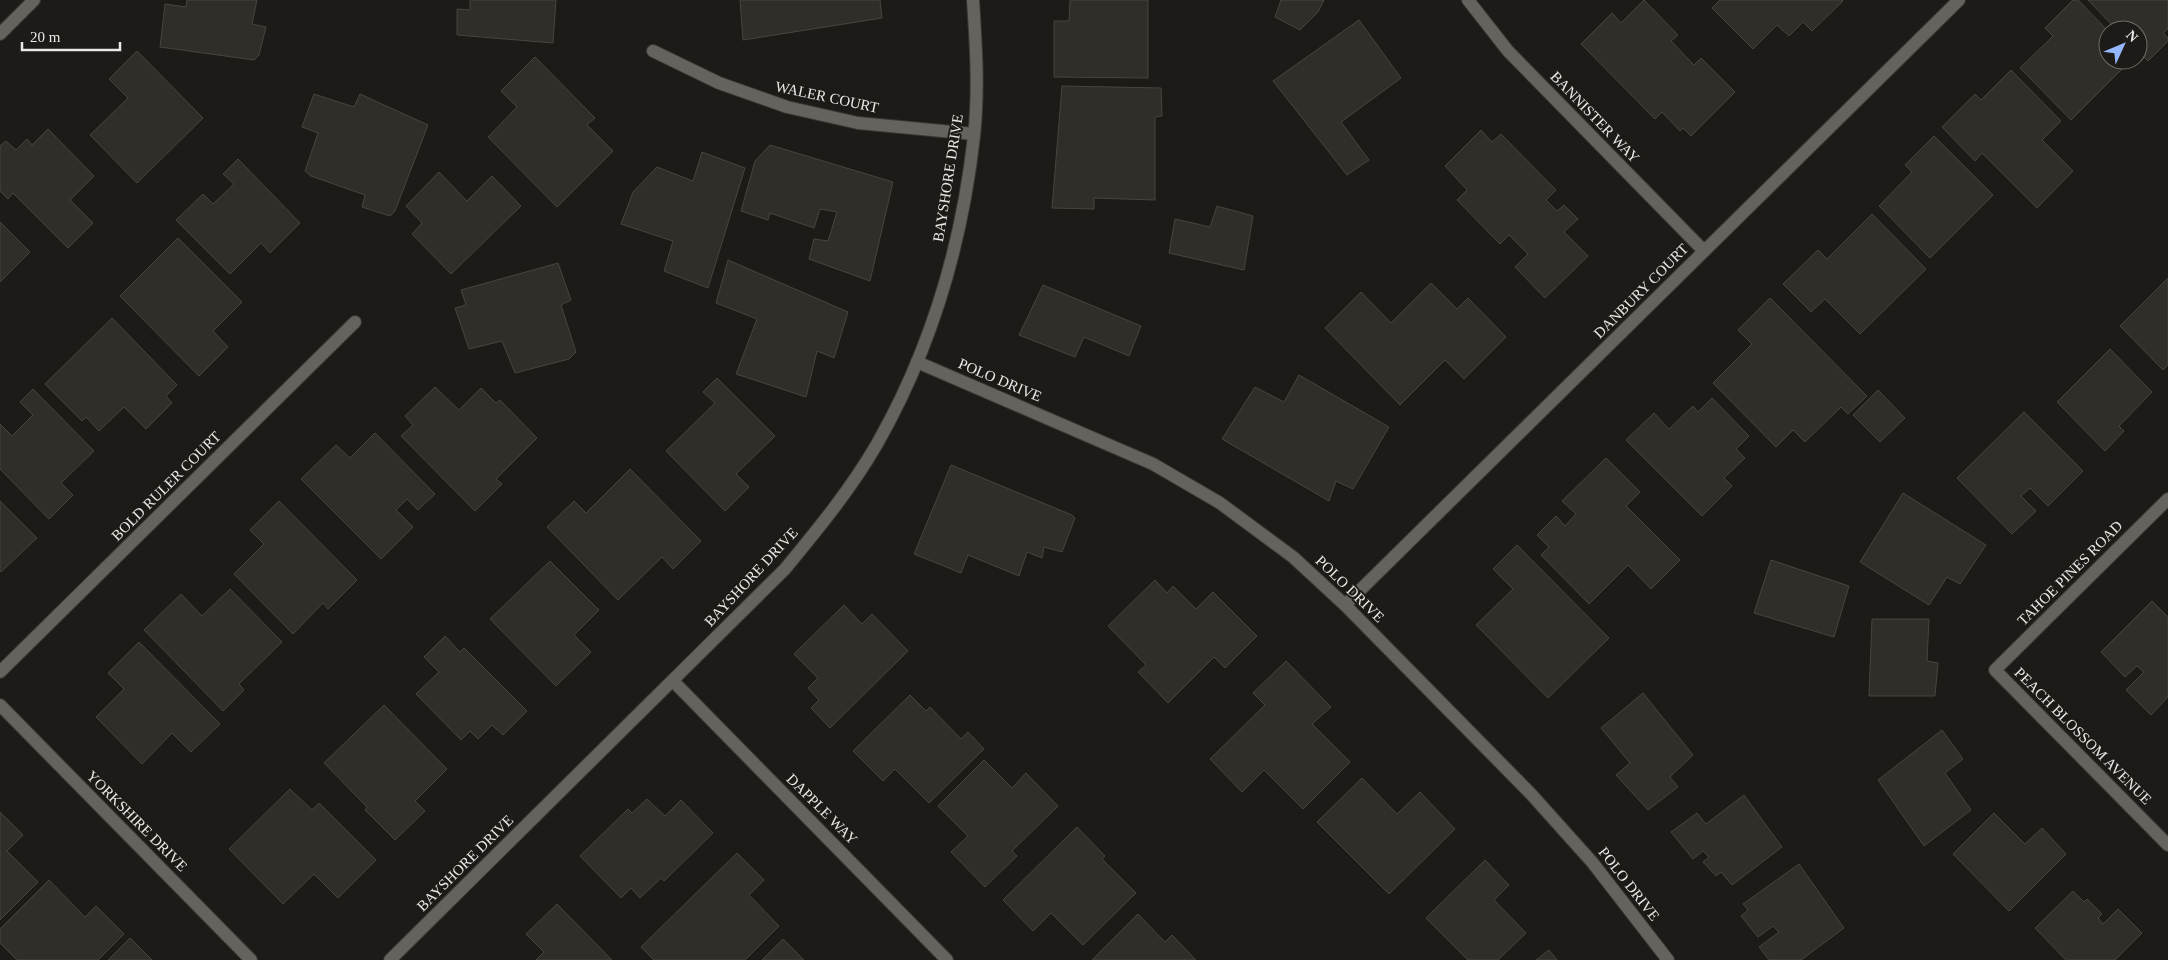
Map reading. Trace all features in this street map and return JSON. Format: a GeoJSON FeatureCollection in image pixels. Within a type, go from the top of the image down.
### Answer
{"type":"FeatureCollection","features":[{"type":"Feature","properties":{"kind":"street"},"geometry":{"type":"LineString","coordinates":[[0,34],[34,0]]}},
{"type":"Feature","properties":{"kind":"street","name":"BAYSHORE DRIVE"},"geometry":{"type":"LineString","coordinates":[[390,960],[785,569],[834,508],[877,444],[917,362],[940,300],[961,224],[974,134],[976,56],[973,0]]}},
{"type":"Feature","properties":{"kind":"street","name":"BANNISTER WAY"},"geometry":{"type":"LineString","coordinates":[[1468,0],[1508,51],[1704,251]]}},
{"type":"Feature","properties":{"kind":"street","name":"DANBURY COURT"},"geometry":{"type":"LineString","coordinates":[[1345,605],[1959,0]]}},
{"type":"Feature","properties":{"kind":"street","name":"WALER COURT"},"geometry":{"type":"LineString","coordinates":[[654,51],[719,83],[787,107],[858,123],[974,134]]}},
{"type":"Feature","properties":{"kind":"street","name":"BOLD RULER COURT"},"geometry":{"type":"LineString","coordinates":[[0,672],[355,322]]}},
{"type":"Feature","properties":{"kind":"street","name":"POLO DRIVE"},"geometry":{"type":"LineString","coordinates":[[917,362],[1153,464],[1228,509],[1294,557],[1345,605],[1531,794],[1592,862],[1668,960]]}},
{"type":"Feature","properties":{"kind":"street","name":"TAHOE PINES ROAD"},"geometry":{"type":"LineString","coordinates":[[1995,670],[2168,499]]}},
{"type":"Feature","properties":{"kind":"street","name":"PEACH BLOSSOM AVENUE"},"geometry":{"type":"LineString","coordinates":[[1995,670],[2168,846]]}},
{"type":"Feature","properties":{"kind":"street","name":"DAPPLE WAY"},"geometry":{"type":"LineString","coordinates":[[673,681],[948,960]]}},
{"type":"Feature","properties":{"kind":"street","name":"YORKSHIRE DRIVE"},"geometry":{"type":"LineString","coordinates":[[0,705],[251,960]]}},
{"type":"Feature","properties":{"kind":"building"},"geometry":{"type":"Polygon","coordinates":[[[187,0],[257,0],[252,24],[266,27],[259,55],[254,60],[160,47],[165,4],[186,7],[187,0]]]}},
{"type":"Feature","properties":{"kind":"building"},"geometry":{"type":"Polygon","coordinates":[[[470,0],[556,0],[553,43],[457,35],[457,9],[470,10],[470,0]]]}},
{"type":"Feature","properties":{"kind":"building"},"geometry":{"type":"Polygon","coordinates":[[[740,0],[880,0],[882,18],[743,40],[740,0]]]}},
{"type":"Feature","properties":{"kind":"building"},"geometry":{"type":"Polygon","coordinates":[[[1070,0],[1148,0],[1148,78],[1054,77],[1054,21],[1069,21],[1070,0]]]}},
{"type":"Feature","properties":{"kind":"building"},"geometry":{"type":"Polygon","coordinates":[[[1281,0],[1324,0],[1318,12],[1300,30],[1275,17],[1281,0]]]}},
{"type":"Feature","properties":{"kind":"building"},"geometry":{"type":"Polygon","coordinates":[[[1644,0],[1678,35],[1671,41],[1694,65],[1701,58],[1735,92],[1691,136],[1683,128],[1680,131],[1662,112],[1655,119],[1581,44],[1612,13],[1621,23],[1644,0]]]}},
{"type":"Feature","properties":{"kind":"building"},"geometry":{"type":"Polygon","coordinates":[[[1720,0],[1843,1],[1812,31],[1803,22],[1789,36],[1777,25],[1753,49],[1712,8],[1720,0]]]}},
{"type":"Feature","properties":{"kind":"building"},"geometry":{"type":"Polygon","coordinates":[[[2073,0],[2078,0],[2098,21],[2098,70],[2121,70],[2071,120],[2020,68],[2053,36],[2045,28],[2073,0]]]}},
{"type":"Feature","properties":{"kind":"building"},"geometry":{"type":"Polygon","coordinates":[[[2088,0],[2168,0],[2168,29],[2163,33],[2168,38],[2168,41],[2148,61],[2148,20],[2107,20],[2088,0]]]}},
{"type":"Feature","properties":{"kind":"building"},"geometry":{"type":"Polygon","coordinates":[[[1359,20],[1401,78],[1341,122],[1369,160],[1347,175],[1273,81],[1359,20]]]}},
{"type":"Feature","properties":{"kind":"building"},"geometry":{"type":"Polygon","coordinates":[[[137,51],[203,118],[137,183],[90,135],[128,98],[109,79],[137,51]]]}},
{"type":"Feature","properties":{"kind":"building"},"geometry":{"type":"Polygon","coordinates":[[[535,57],[595,118],[587,125],[613,151],[557,207],[488,137],[517,107],[501,91],[535,57]]]}},
{"type":"Feature","properties":{"kind":"building"},"geometry":{"type":"Polygon","coordinates":[[[2011,70],[2061,121],[2042,140],[2073,171],[2037,208],[1982,153],[1975,161],[1942,127],[1975,94],[1981,100],[2011,70]]]}},
{"type":"Feature","properties":{"kind":"building"},"geometry":{"type":"Polygon","coordinates":[[[1062,86],[1161,88],[1162,116],[1155,117],[1155,200],[1094,198],[1094,209],[1052,208],[1062,86]]]}},
{"type":"Feature","properties":{"kind":"building"},"geometry":{"type":"Polygon","coordinates":[[[314,94],[354,107],[360,94],[428,125],[395,211],[390,216],[362,207],[365,195],[311,176],[305,171],[318,133],[302,127],[314,94]]]}},
{"type":"Feature","properties":{"kind":"building"},"geometry":{"type":"Polygon","coordinates":[[[48,129],[94,176],[70,200],[93,223],[68,248],[13,193],[8,199],[0,191],[0,146],[6,141],[16,150],[27,139],[32,145],[48,129]]]}},
{"type":"Feature","properties":{"kind":"building"},"geometry":{"type":"Polygon","coordinates":[[[1481,130],[1492,142],[1501,134],[1556,190],[1546,200],[1557,211],[1564,205],[1578,219],[1564,232],[1588,256],[1545,298],[1515,267],[1528,254],[1509,235],[1500,244],[1457,200],[1467,190],[1445,166],[1481,130]]]}},
{"type":"Feature","properties":{"kind":"building"},"geometry":{"type":"Polygon","coordinates":[[[1934,136],[1993,195],[1930,258],[1879,206],[1912,172],[1905,165],[1934,136]]]}},
{"type":"Feature","properties":{"kind":"building"},"geometry":{"type":"Polygon","coordinates":[[[770,145],[893,182],[870,281],[809,259],[814,239],[828,241],[837,212],[820,209],[814,228],[770,213],[768,220],[741,211],[755,161],[770,145]]]}},
{"type":"Feature","properties":{"kind":"building"},"geometry":{"type":"Polygon","coordinates":[[[702,152],[745,168],[708,288],[664,271],[673,241],[621,224],[633,192],[657,167],[693,181],[702,152]]]}},
{"type":"Feature","properties":{"kind":"building"},"geometry":{"type":"Polygon","coordinates":[[[238,159],[300,223],[270,253],[261,243],[230,274],[176,220],[203,194],[213,204],[234,184],[223,174],[238,159]]]}},
{"type":"Feature","properties":{"kind":"building"},"geometry":{"type":"Polygon","coordinates":[[[439,172],[467,201],[492,176],[521,206],[451,274],[412,234],[422,223],[406,206],[439,172]]]}},
{"type":"Feature","properties":{"kind":"building"},"geometry":{"type":"Polygon","coordinates":[[[1217,206],[1253,216],[1244,270],[1169,253],[1175,219],[1210,227],[1217,206]]]}},
{"type":"Feature","properties":{"kind":"building"},"geometry":{"type":"Polygon","coordinates":[[[1872,214],[1926,269],[1860,334],[1825,299],[1811,312],[1783,284],[1818,250],[1827,259],[1872,214]]]}},
{"type":"Feature","properties":{"kind":"building"},"geometry":{"type":"Polygon","coordinates":[[[0,222],[30,252],[0,282],[0,222]]]}},
{"type":"Feature","properties":{"kind":"building"},"geometry":{"type":"Polygon","coordinates":[[[178,238],[242,302],[213,331],[228,347],[199,376],[120,296],[178,238]]]}},
{"type":"Feature","properties":{"kind":"building"},"geometry":{"type":"Polygon","coordinates":[[[728,260],[848,312],[834,358],[817,351],[806,397],[736,374],[757,319],[716,303],[728,260]]]}},
{"type":"Feature","properties":{"kind":"building"},"geometry":{"type":"Polygon","coordinates":[[[558,263],[571,300],[561,305],[576,352],[569,359],[515,373],[502,341],[469,349],[455,308],[466,305],[461,290],[558,263]]]}},
{"type":"Feature","properties":{"kind":"building"},"geometry":{"type":"Polygon","coordinates":[[[2168,278],[2168,365],[2163,370],[2120,326],[2168,278]]]}},
{"type":"Feature","properties":{"kind":"building"},"geometry":{"type":"Polygon","coordinates":[[[1431,283],[1457,309],[1468,298],[1506,337],[1464,379],[1445,360],[1400,405],[1325,328],[1361,292],[1391,323],[1431,283]]]}},
{"type":"Feature","properties":{"kind":"building"},"geometry":{"type":"Polygon","coordinates":[[[1043,285],[1141,326],[1129,356],[1084,337],[1075,357],[1019,335],[1043,285]]]}},
{"type":"Feature","properties":{"kind":"building"},"geometry":{"type":"Polygon","coordinates":[[[1770,298],[1867,396],[1848,414],[1841,407],[1805,442],[1793,430],[1776,447],[1713,383],[1752,344],[1738,330],[1770,298]]]}},
{"type":"Feature","properties":{"kind":"building"},"geometry":{"type":"Polygon","coordinates":[[[112,318],[177,385],[166,396],[172,403],[146,429],[124,407],[99,431],[86,417],[82,421],[45,384],[112,318]]]}},
{"type":"Feature","properties":{"kind":"building"},"geometry":{"type":"Polygon","coordinates":[[[2110,349],[2152,392],[2119,426],[2124,431],[2105,451],[2057,402],[2110,349]]]}},
{"type":"Feature","properties":{"kind":"building"},"geometry":{"type":"Polygon","coordinates":[[[1299,375],[1389,427],[1353,489],[1336,481],[1329,501],[1222,439],[1255,387],[1284,402],[1299,375]]]}},
{"type":"Feature","properties":{"kind":"building"},"geometry":{"type":"Polygon","coordinates":[[[717,378],[775,436],[736,474],[749,487],[725,511],[666,451],[715,403],[703,392],[717,378]]]}},
{"type":"Feature","properties":{"kind":"building"},"geometry":{"type":"Polygon","coordinates":[[[435,387],[459,410],[481,388],[496,403],[500,400],[537,438],[496,479],[502,484],[475,511],[401,436],[413,425],[405,416],[435,387]]]}},
{"type":"Feature","properties":{"kind":"building"},"geometry":{"type":"Polygon","coordinates":[[[33,389],[94,451],[61,483],[73,495],[49,519],[0,469],[0,424],[12,436],[33,415],[20,402],[33,389]]]}},
{"type":"Feature","properties":{"kind":"building"},"geometry":{"type":"Polygon","coordinates":[[[1878,390],[1905,418],[1880,442],[1853,415],[1878,390]]]}},
{"type":"Feature","properties":{"kind":"building"},"geometry":{"type":"Polygon","coordinates":[[[1712,398],[1749,436],[1736,449],[1745,458],[1724,478],[1732,486],[1702,516],[1626,440],[1654,413],[1669,429],[1693,406],[1698,412],[1712,398]]]}},
{"type":"Feature","properties":{"kind":"building"},"geometry":{"type":"Polygon","coordinates":[[[2024,412],[2083,471],[2048,506],[2030,488],[2021,496],[2036,511],[2012,534],[1957,478],[2024,412]]]}},
{"type":"Feature","properties":{"kind":"building"},"geometry":{"type":"Polygon","coordinates":[[[375,433],[435,494],[418,510],[407,499],[396,510],[413,527],[381,559],[301,479],[336,445],[350,458],[375,433]]]}},
{"type":"Feature","properties":{"kind":"building"},"geometry":{"type":"Polygon","coordinates":[[[1606,458],[1640,492],[1626,506],[1680,560],[1651,589],[1628,565],[1589,604],[1541,555],[1549,547],[1537,535],[1556,516],[1565,526],[1576,514],[1562,501],[1606,458]]]}},
{"type":"Feature","properties":{"kind":"building"},"geometry":{"type":"Polygon","coordinates":[[[951,465],[1072,515],[1075,518],[1062,552],[1044,547],[1042,558],[1027,552],[1019,576],[968,555],[961,573],[914,554],[951,465]]]}},
{"type":"Feature","properties":{"kind":"building"},"geometry":{"type":"Polygon","coordinates":[[[630,469],[701,541],[673,569],[662,557],[618,600],[547,527],[574,501],[586,513],[630,469]]]}},
{"type":"Feature","properties":{"kind":"building"},"geometry":{"type":"Polygon","coordinates":[[[1903,493],[1986,545],[1960,584],[1947,577],[1929,605],[1860,562],[1903,493]]]}},
{"type":"Feature","properties":{"kind":"building"},"geometry":{"type":"Polygon","coordinates":[[[0,501],[37,538],[1,572],[0,571],[0,501]]]}},
{"type":"Feature","properties":{"kind":"building"},"geometry":{"type":"Polygon","coordinates":[[[279,501],[357,580],[328,609],[323,603],[293,634],[234,574],[264,544],[250,530],[279,501]]]}},
{"type":"Feature","properties":{"kind":"building"},"geometry":{"type":"Polygon","coordinates":[[[1517,545],[1609,638],[1548,698],[1476,625],[1513,589],[1493,569],[1517,545]]]}},
{"type":"Feature","properties":{"kind":"building"},"geometry":{"type":"Polygon","coordinates":[[[1771,560],[1849,586],[1834,637],[1754,613],[1771,560]]]}},
{"type":"Feature","properties":{"kind":"building"},"geometry":{"type":"Polygon","coordinates":[[[550,561],[599,610],[574,635],[591,652],[556,686],[490,619],[550,561]]]}},
{"type":"Feature","properties":{"kind":"building"},"geometry":{"type":"Polygon","coordinates":[[[1155,580],[1167,593],[1173,586],[1196,609],[1213,592],[1257,636],[1225,668],[1214,657],[1168,703],[1138,672],[1146,665],[1108,626],[1155,580]]]}},
{"type":"Feature","properties":{"kind":"building"},"geometry":{"type":"Polygon","coordinates":[[[230,589],[282,642],[239,684],[244,690],[223,711],[144,630],[181,594],[202,616],[230,589]]]}},
{"type":"Feature","properties":{"kind":"building"},"geometry":{"type":"Polygon","coordinates":[[[2152,601],[2168,617],[2168,697],[2151,715],[2126,690],[2144,672],[2137,666],[2125,677],[2101,652],[2152,601]]]}},
{"type":"Feature","properties":{"kind":"building"},"geometry":{"type":"Polygon","coordinates":[[[844,605],[862,624],[872,614],[908,651],[830,728],[811,708],[819,700],[808,688],[818,678],[794,654],[844,605]]]}},
{"type":"Feature","properties":{"kind":"building"},"geometry":{"type":"Polygon","coordinates":[[[1872,619],[1929,619],[1927,661],[1938,663],[1935,696],[1869,696],[1872,619]]]}},
{"type":"Feature","properties":{"kind":"building"},"geometry":{"type":"Polygon","coordinates":[[[445,636],[460,652],[464,648],[527,711],[503,735],[492,725],[478,739],[470,731],[461,740],[416,694],[439,672],[424,657],[445,636]]]}},
{"type":"Feature","properties":{"kind":"building"},"geometry":{"type":"Polygon","coordinates":[[[139,642],[220,724],[191,752],[172,733],[142,764],[96,717],[124,689],[108,673],[139,642]]]}},
{"type":"Feature","properties":{"kind":"building"},"geometry":{"type":"Polygon","coordinates":[[[1286,661],[1331,707],[1312,724],[1350,762],[1303,809],[1264,770],[1242,792],[1210,759],[1265,705],[1253,693],[1286,661]]]}},
{"type":"Feature","properties":{"kind":"building"},"geometry":{"type":"Polygon","coordinates":[[[1643,693],[1693,755],[1670,777],[1678,787],[1648,810],[1616,775],[1630,763],[1601,728],[1643,693]]]}},
{"type":"Feature","properties":{"kind":"building"},"geometry":{"type":"Polygon","coordinates":[[[910,695],[926,711],[930,707],[961,739],[968,732],[984,749],[929,803],[895,769],[883,781],[853,751],[910,695]]]}},
{"type":"Feature","properties":{"kind":"building"},"geometry":{"type":"Polygon","coordinates":[[[384,705],[447,769],[415,801],[425,811],[395,840],[365,810],[367,807],[324,763],[384,705]]]}},
{"type":"Feature","properties":{"kind":"building"},"geometry":{"type":"Polygon","coordinates":[[[1942,730],[1963,759],[1945,773],[1971,810],[1924,846],[1878,780],[1942,730]]]}},
{"type":"Feature","properties":{"kind":"building"},"geometry":{"type":"Polygon","coordinates":[[[984,760],[1012,788],[1026,773],[1058,806],[1012,851],[1017,856],[985,887],[951,852],[968,836],[938,806],[984,760]]]}},
{"type":"Feature","properties":{"kind":"building"},"geometry":{"type":"Polygon","coordinates":[[[1362,778],[1397,814],[1420,792],[1455,829],[1389,894],[1317,822],[1362,778]]]}},
{"type":"Feature","properties":{"kind":"building"},"geometry":{"type":"Polygon","coordinates":[[[290,789],[312,810],[319,803],[376,860],[338,898],[314,874],[283,904],[229,849],[290,789]]]}},
{"type":"Feature","properties":{"kind":"building"},"geometry":{"type":"Polygon","coordinates":[[[1744,795],[1782,847],[1732,885],[1721,872],[1716,876],[1703,862],[1709,857],[1703,851],[1693,859],[1671,832],[1697,813],[1706,824],[1744,795]]]}},
{"type":"Feature","properties":{"kind":"building"},"geometry":{"type":"Polygon","coordinates":[[[647,799],[665,816],[681,800],[713,833],[664,881],[661,878],[640,898],[631,888],[621,898],[580,856],[628,809],[632,813],[647,799]]]}},
{"type":"Feature","properties":{"kind":"building"},"geometry":{"type":"Polygon","coordinates":[[[0,812],[23,835],[7,851],[38,882],[0,920],[0,812]]]}},
{"type":"Feature","properties":{"kind":"building"},"geometry":{"type":"Polygon","coordinates":[[[1994,813],[2025,844],[2042,828],[2066,854],[2009,911],[1953,854],[1994,813]]]}},
{"type":"Feature","properties":{"kind":"building"},"geometry":{"type":"Polygon","coordinates":[[[1077,827],[1105,856],[1102,859],[1136,893],[1083,945],[1051,913],[1033,931],[1003,900],[1077,827]]]}},
{"type":"Feature","properties":{"kind":"building"},"geometry":{"type":"Polygon","coordinates":[[[737,853],[764,880],[749,895],[779,926],[745,960],[654,960],[641,947],[737,853]]]}},
{"type":"Feature","properties":{"kind":"building"},"geometry":{"type":"Polygon","coordinates":[[[1485,860],[1509,885],[1494,900],[1526,933],[1498,960],[1468,960],[1426,918],[1485,860]]]}},
{"type":"Feature","properties":{"kind":"building"},"geometry":{"type":"Polygon","coordinates":[[[1799,864],[1844,928],[1801,960],[1769,960],[1759,947],[1779,932],[1773,926],[1758,937],[1741,916],[1748,910],[1743,904],[1799,864]]]}},
{"type":"Feature","properties":{"kind":"building"},"geometry":{"type":"Polygon","coordinates":[[[49,880],[85,917],[96,906],[124,934],[98,960],[17,960],[0,943],[0,929],[49,880]]]}},
{"type":"Feature","properties":{"kind":"building"},"geometry":{"type":"Polygon","coordinates":[[[2073,891],[2084,902],[2087,899],[2102,914],[2098,918],[2103,924],[2118,909],[2142,933],[2115,960],[2066,960],[2035,928],[2073,891]]]}},
{"type":"Feature","properties":{"kind":"building"},"geometry":{"type":"Polygon","coordinates":[[[557,904],[612,960],[536,960],[544,952],[526,934],[557,904]]]}},
{"type":"Feature","properties":{"kind":"building"},"geometry":{"type":"Polygon","coordinates":[[[1138,914],[1165,942],[1172,935],[1196,960],[1092,960],[1138,914]]]}},
{"type":"Feature","properties":{"kind":"building"},"geometry":{"type":"Polygon","coordinates":[[[130,938],[152,960],[108,960],[130,938]]]}},
{"type":"Feature","properties":{"kind":"building"},"geometry":{"type":"Polygon","coordinates":[[[783,939],[804,960],[762,960],[783,939]]]}},
{"type":"Feature","properties":{"kind":"building"},"geometry":{"type":"Polygon","coordinates":[[[1549,950],[1557,960],[1536,960],[1549,950]]]}}]}
